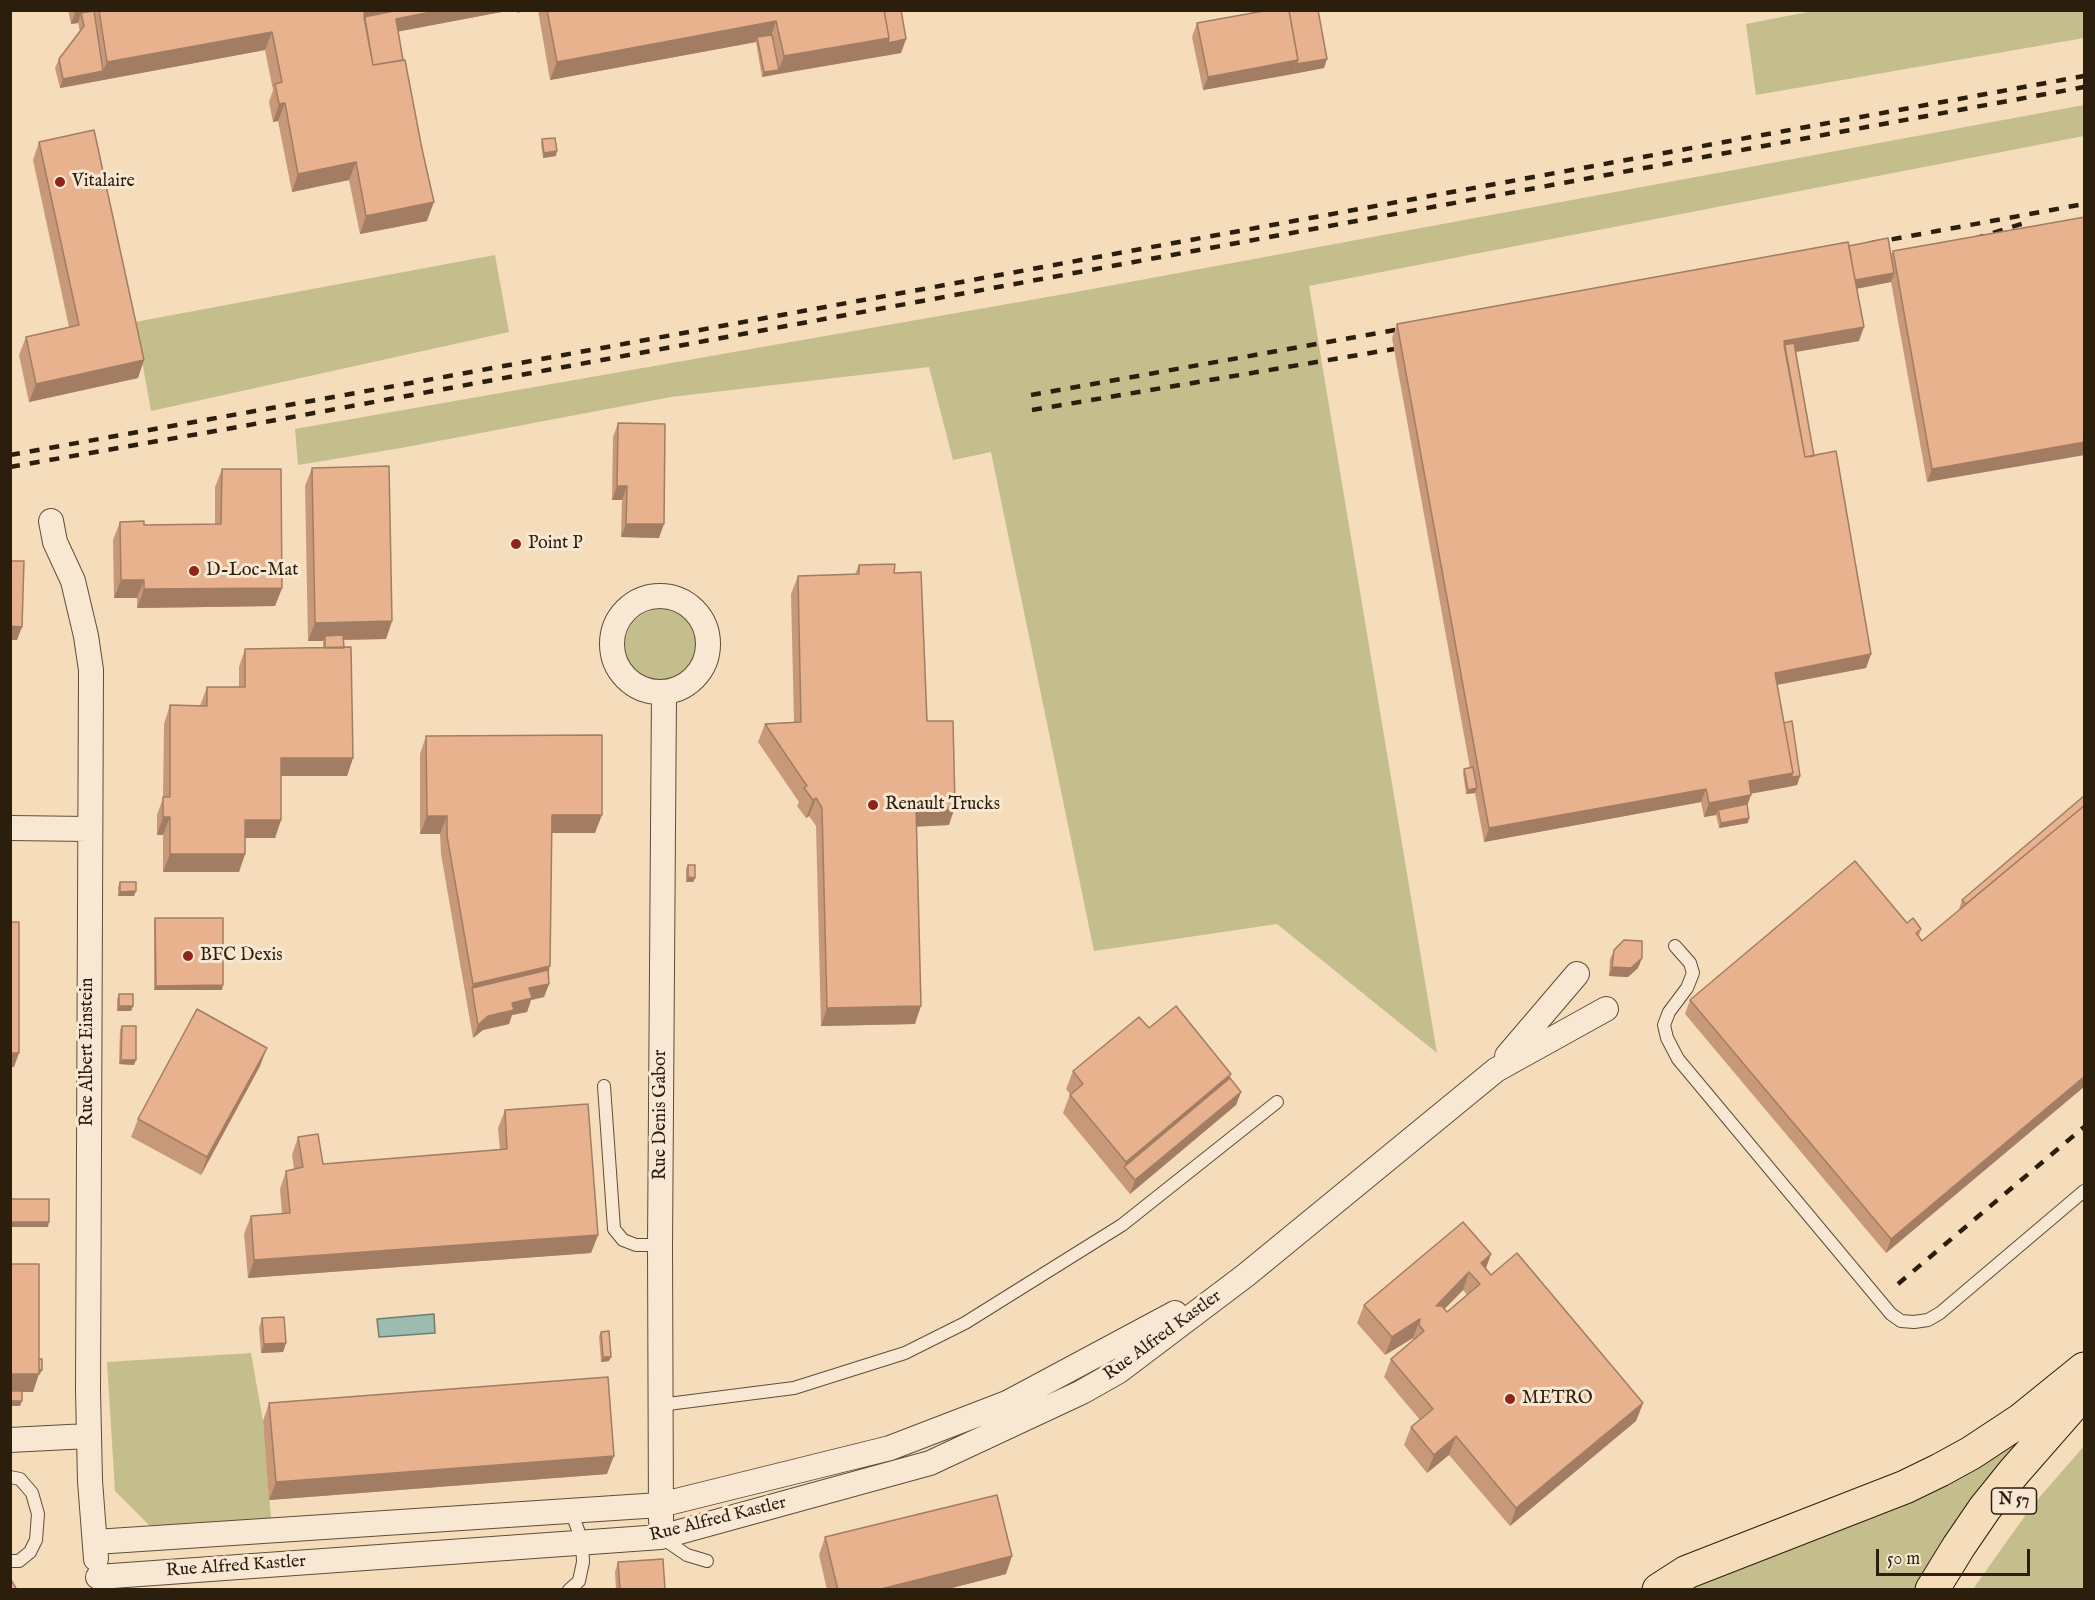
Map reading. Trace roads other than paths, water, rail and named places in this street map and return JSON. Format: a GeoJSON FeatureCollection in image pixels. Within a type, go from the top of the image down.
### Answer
{"type":"FeatureCollection","features":[{"type":"Feature","properties":{"kind":"main road"},"geometry":{"type":"LineString","coordinates":[[1659,1590],[1687,1572],[1905,1487],[1940,1470],[1971,1453],[2021,1420],[2085,1369]]}},
{"type":"Feature","properties":{"kind":"main road","name":"N 57"},"geometry":{"type":"LineString","coordinates":[[1932,1590],[1985,1509],[2021,1464],[2085,1392]]}},
{"type":"Feature","properties":{"kind":"main road","name":"N 57"},"geometry":{"type":"LineString","coordinates":[[1953,1590],[2007,1510],[2064,1441],[2085,1420]]}},
{"type":"Feature","properties":{"kind":"street","name":"Rue Albert Einstein"},"geometry":{"type":"LineString","coordinates":[[51,521],[55,542],[73,581],[86,636],[91,670],[88,1436],[98,1583]]}},
{"type":"Feature","properties":{"kind":"street"},"geometry":{"type":"LineString","coordinates":[[657,595],[674,597],[689,605],[701,617],[707,632],[708,649],[703,665],[694,678],[680,688],[664,692],[637,687],[617,666],[612,652],[612,637],[617,621],[627,608],[641,599],[657,595]]}},
{"type":"Feature","properties":{"kind":"street","name":"Rue Denis Gabor"},"geometry":{"type":"LineString","coordinates":[[662,1537],[660,1245],[664,692]]}},
{"type":"Feature","properties":{"kind":"street"},"geometry":{"type":"LineString","coordinates":[[10,828],[89,829]]}},
{"type":"Feature","properties":{"kind":"street","name":"Rue Alfred Kastler"},"geometry":{"type":"LineString","coordinates":[[1496,1070],[1577,974]]}},
{"type":"Feature","properties":{"kind":"street","name":"Rue Alfred Kastler"},"geometry":{"type":"LineString","coordinates":[[98,1583],[582,1541],[662,1537],[930,1464],[1082,1392],[1119,1371],[1246,1275],[1496,1070],[1606,1009]]}},
{"type":"Feature","properties":{"kind":"street","name":"Rue Alfred Kastler"},"geometry":{"type":"LineString","coordinates":[[95,1542],[660,1505],[890,1448],[997,1407],[1246,1275]]}},
{"type":"Feature","properties":{"kind":"street"},"geometry":{"type":"LineString","coordinates":[[10,1440],[88,1436]]}},
{"type":"Feature","properties":{"kind":"lane"},"geometry":{"type":"LineString","coordinates":[[1675,946],[1690,963],[1693,973],[1687,988],[1669,1012],[1664,1025],[1667,1038],[1678,1059],[1891,1314],[1901,1321],[1928,1320],[1940,1313],[2085,1191]]}},
{"type":"Feature","properties":{"kind":"lane"},"geometry":{"type":"LineString","coordinates":[[603,1086],[614,1229],[623,1240],[636,1245],[660,1245]]}},
{"type":"Feature","properties":{"kind":"lane"},"geometry":{"type":"LineString","coordinates":[[660,1405],[794,1388],[905,1353],[965,1323],[1122,1225],[1277,1102]]}},
{"type":"Feature","properties":{"kind":"lane"},"geometry":{"type":"LineString","coordinates":[[10,1476],[20,1479],[32,1493],[38,1514],[36,1540],[30,1552],[19,1561],[10,1562]]}},
{"type":"Feature","properties":{"kind":"lane"},"geometry":{"type":"LineString","coordinates":[[569,1590],[579,1581],[583,1562],[582,1541],[571,1511]]}},
{"type":"Feature","properties":{"kind":"lane"},"geometry":{"type":"LineString","coordinates":[[662,1537],[687,1555],[707,1561]]}},
{"type":"Feature","properties":{"kind":"water"},"geometry":{"type":"Polygon","coordinates":[[[434,1314],[435,1333],[379,1337],[377,1319],[434,1314]]]}},
{"type":"Feature","properties":{"kind":"railway"},"geometry":{"type":"LineString","coordinates":[[10,455],[2084,76]]}},
{"type":"Feature","properties":{"kind":"railway"},"geometry":{"type":"LineString","coordinates":[[10,467],[2084,87]]}},
{"type":"Feature","properties":{"kind":"railway"},"geometry":{"type":"LineString","coordinates":[[1872,243],[2084,204]]}},
{"type":"Feature","properties":{"kind":"railway"},"geometry":{"type":"LineString","coordinates":[[1974,239],[2031,221]]}},
{"type":"Feature","properties":{"kind":"railway"},"geometry":{"type":"LineString","coordinates":[[1031,395],[1412,327]]}},
{"type":"Feature","properties":{"kind":"railway"},"geometry":{"type":"LineString","coordinates":[[1032,410],[1394,349]]}},
{"type":"Feature","properties":{"kind":"railway"},"geometry":{"type":"LineString","coordinates":[[1898,1284],[2084,1127]]}},
{"type":"Feature","properties":{"kind":"place","name":"Vitalaire"},"geometry":{"type":"Point","coordinates":[60,182]}},
{"type":"Feature","properties":{"kind":"place","name":"Point P"},"geometry":{"type":"Point","coordinates":[516,544]}},
{"type":"Feature","properties":{"kind":"place","name":"D-Loc-Mat"},"geometry":{"type":"Point","coordinates":[194,571]}},
{"type":"Feature","properties":{"kind":"place","name":"Renault Trucks"},"geometry":{"type":"Point","coordinates":[873,805]}},
{"type":"Feature","properties":{"kind":"place","name":"BFC Dexis"},"geometry":{"type":"Point","coordinates":[188,956]}},
{"type":"Feature","properties":{"kind":"place","name":"METRO"},"geometry":{"type":"Point","coordinates":[1510,1399]}}]}
